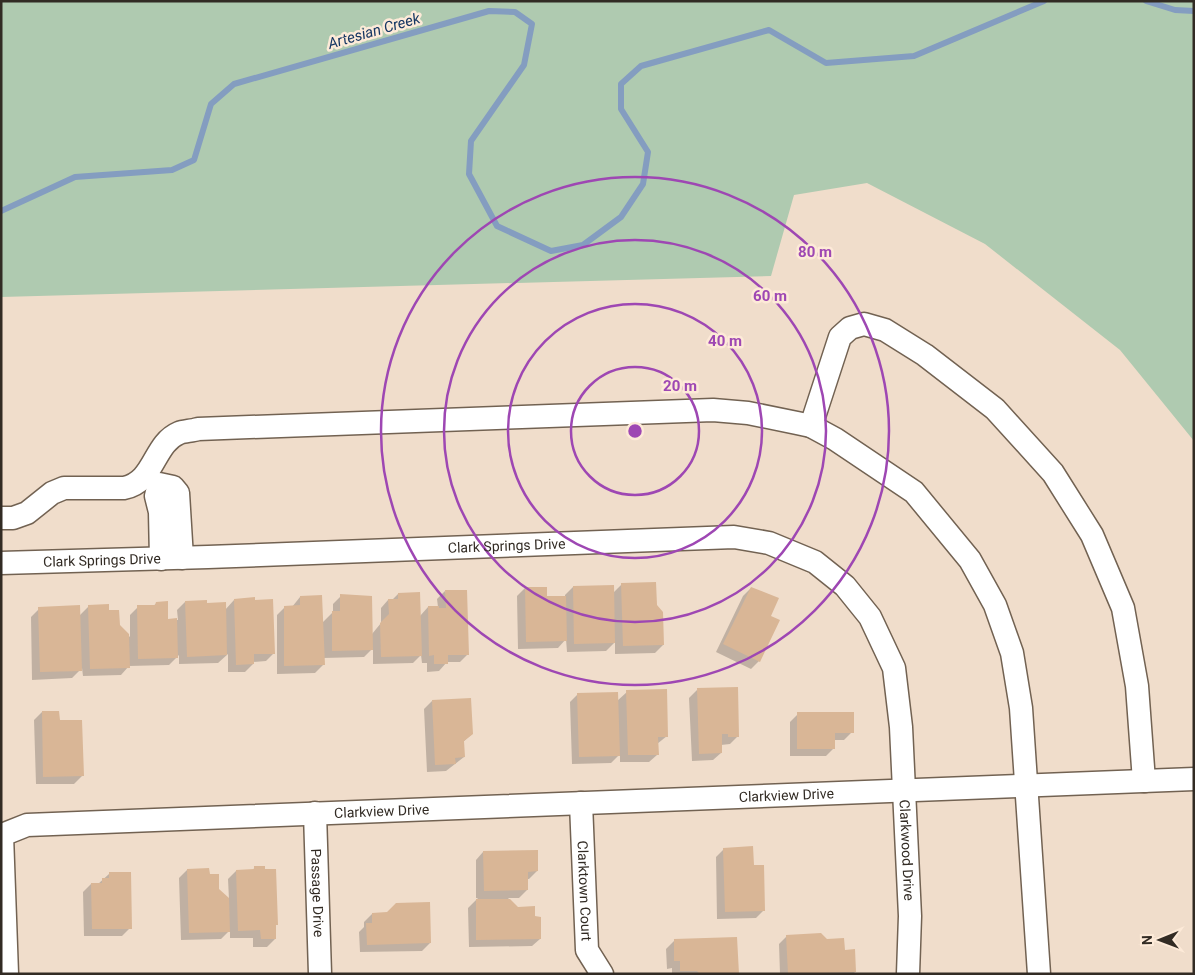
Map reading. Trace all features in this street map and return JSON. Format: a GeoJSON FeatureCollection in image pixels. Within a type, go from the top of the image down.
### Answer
{"type":"FeatureCollection","features":[{"type":"Feature","properties":{"kind":"street"},"geometry":{"type":"LineString","coordinates":[[810,426],[840,337],[850,328],[864,324],[885,330],[925,355],[995,408],[1052,474],[1092,535],[1123,608],[1137,686],[1144,781]]}},
{"type":"Feature","properties":{"kind":"street"},"geometry":{"type":"LineString","coordinates":[[153,479],[164,444],[178,433],[198,429],[713,410],[748,413],[810,426],[835,439],[914,492],[970,560],[995,605],[1012,653],[1021,708],[1028,785],[1039,974]]}},
{"type":"Feature","properties":{"kind":"street"},"geometry":{"type":"LineString","coordinates":[[1,518],[13,518],[27,514],[52,493],[64,488],[124,488],[153,479],[173,487],[178,493],[172,558]]}},
{"type":"Feature","properties":{"kind":"street","name":"Clark Springs Drive"},"geometry":{"type":"LineString","coordinates":[[1,563],[734,537],[769,543],[815,562],[845,586],[870,617],[894,668],[901,727]]}},
{"type":"Feature","properties":{"kind":"street","name":"Clarkwood Drive"},"geometry":{"type":"LineString","coordinates":[[901,727],[910,916],[908,974]]}},
{"type":"Feature","properties":{"kind":"street","name":"Clarkview Drive"},"geometry":{"type":"LineString","coordinates":[[7,974],[2,835],[27,825],[1194,779]]}},
{"type":"Feature","properties":{"kind":"street","name":"Clarktown Court"},"geometry":{"type":"LineString","coordinates":[[581,803],[587,950],[602,974]]}},
{"type":"Feature","properties":{"kind":"street","name":"Passage Drive"},"geometry":{"type":"LineString","coordinates":[[315,813],[320,974]]}},
{"type":"Feature","properties":{"kind":"green space"},"geometry":{"type":"Polygon","coordinates":[[[1,1],[1194,1],[1194,441],[1120,350],[985,244],[867,183],[794,195],[771,276],[1,297],[1,1]]]}},
{"type":"Feature","properties":{"kind":"building"},"geometry":{"type":"Polygon","coordinates":[[[656,582],[657,605],[663,612],[664,645],[623,646],[621,583],[656,582]]]}},
{"type":"Feature","properties":{"kind":"building"},"geometry":{"type":"Polygon","coordinates":[[[614,585],[615,643],[574,644],[573,586],[614,585]]]}},
{"type":"Feature","properties":{"kind":"building"},"geometry":{"type":"Polygon","coordinates":[[[525,587],[547,587],[547,596],[566,596],[567,641],[526,642],[525,587]]]}},
{"type":"Feature","properties":{"kind":"building"},"geometry":{"type":"Polygon","coordinates":[[[751,587],[779,598],[771,616],[780,620],[760,662],[723,644],[751,587]]]}},
{"type":"Feature","properties":{"kind":"building"},"geometry":{"type":"Polygon","coordinates":[[[445,590],[467,590],[469,655],[448,655],[448,664],[434,664],[434,655],[429,656],[428,606],[446,608],[445,590]]]}},
{"type":"Feature","properties":{"kind":"building"},"geometry":{"type":"Polygon","coordinates":[[[420,592],[422,656],[381,657],[380,623],[389,614],[388,599],[398,599],[398,593],[420,592]]]}},
{"type":"Feature","properties":{"kind":"building"},"geometry":{"type":"Polygon","coordinates":[[[340,594],[372,596],[373,650],[332,651],[332,611],[340,611],[340,594]]]}},
{"type":"Feature","properties":{"kind":"building"},"geometry":{"type":"Polygon","coordinates":[[[322,595],[325,665],[284,666],[284,606],[300,605],[300,596],[322,595]]]}},
{"type":"Feature","properties":{"kind":"building"},"geometry":{"type":"Polygon","coordinates":[[[255,597],[255,600],[273,599],[275,654],[254,654],[254,664],[236,665],[234,599],[255,597]]]}},
{"type":"Feature","properties":{"kind":"building"},"geometry":{"type":"Polygon","coordinates":[[[207,600],[207,603],[226,602],[227,655],[187,657],[185,601],[207,600]]]}},
{"type":"Feature","properties":{"kind":"building"},"geometry":{"type":"Polygon","coordinates":[[[168,601],[168,619],[177,618],[178,658],[138,659],[137,605],[155,605],[156,602],[168,601]]]}},
{"type":"Feature","properties":{"kind":"building"},"geometry":{"type":"Polygon","coordinates":[[[109,604],[109,610],[119,610],[120,625],[129,634],[130,668],[90,669],[88,605],[109,604]]]}},
{"type":"Feature","properties":{"kind":"building"},"geometry":{"type":"Polygon","coordinates":[[[80,605],[82,671],[40,672],[38,607],[80,605]]]}},
{"type":"Feature","properties":{"kind":"building"},"geometry":{"type":"Polygon","coordinates":[[[738,687],[739,737],[728,737],[728,734],[722,734],[722,753],[699,754],[697,688],[738,687]]]}},
{"type":"Feature","properties":{"kind":"building"},"geometry":{"type":"Polygon","coordinates":[[[667,689],[668,737],[658,737],[659,755],[628,755],[626,690],[667,689]]]}},
{"type":"Feature","properties":{"kind":"building"},"geometry":{"type":"Polygon","coordinates":[[[618,692],[620,756],[579,757],[577,693],[618,692]]]}},
{"type":"Feature","properties":{"kind":"building"},"geometry":{"type":"Polygon","coordinates":[[[471,698],[473,734],[464,741],[465,757],[455,758],[456,764],[435,765],[432,700],[471,698]]]}},
{"type":"Feature","properties":{"kind":"building"},"geometry":{"type":"Polygon","coordinates":[[[42,711],[59,711],[60,720],[82,720],[84,776],[43,777],[42,711]]]}},
{"type":"Feature","properties":{"kind":"building"},"geometry":{"type":"Polygon","coordinates":[[[797,712],[854,712],[854,733],[835,733],[835,749],[797,749],[797,712]]]}},
{"type":"Feature","properties":{"kind":"building"},"geometry":{"type":"Polygon","coordinates":[[[753,846],[754,865],[764,865],[765,911],[725,912],[723,848],[753,846]]]}},
{"type":"Feature","properties":{"kind":"building"},"geometry":{"type":"Polygon","coordinates":[[[538,850],[538,871],[528,872],[528,890],[484,891],[483,851],[538,850]]]}},
{"type":"Feature","properties":{"kind":"building"},"geometry":{"type":"Polygon","coordinates":[[[254,866],[276,869],[278,925],[276,925],[276,939],[261,939],[260,930],[238,931],[236,870],[254,869],[254,866]]]}},
{"type":"Feature","properties":{"kind":"building"},"geometry":{"type":"Polygon","coordinates":[[[209,868],[210,874],[219,874],[219,889],[229,898],[230,932],[189,933],[187,869],[209,868]]]}},
{"type":"Feature","properties":{"kind":"building"},"geometry":{"type":"Polygon","coordinates":[[[109,872],[131,872],[132,929],[92,929],[91,883],[102,883],[102,878],[109,878],[109,872]]]}},
{"type":"Feature","properties":{"kind":"building"},"geometry":{"type":"Polygon","coordinates":[[[476,899],[510,899],[518,907],[535,906],[535,916],[541,917],[541,939],[476,940],[476,899]]]}},
{"type":"Feature","properties":{"kind":"building"},"geometry":{"type":"Polygon","coordinates":[[[430,902],[431,943],[367,945],[366,923],[372,923],[372,913],[387,912],[396,903],[430,902]]]}},
{"type":"Feature","properties":{"kind":"building"},"geometry":{"type":"Polygon","coordinates":[[[821,933],[827,939],[844,938],[845,950],[855,949],[856,972],[788,974],[786,935],[821,933]]]}},
{"type":"Feature","properties":{"kind":"building"},"geometry":{"type":"Polygon","coordinates":[[[737,937],[739,974],[700,974],[697,971],[680,971],[680,961],[674,961],[674,939],[737,937]]]}},
{"type":"Feature","properties":{"kind":"waterway","name":"Artesian Creek"},"geometry":{"type":"LineString","coordinates":[[1,211],[75,177],[172,170],[194,160],[211,104],[234,84],[489,11],[515,12],[532,24],[524,65],[471,141],[469,174],[497,226],[551,251],[583,245],[621,217],[643,184],[648,152],[621,109],[621,84],[641,66],[769,30],[826,63],[914,56],[1044,1]]}},
{"type":"Feature","properties":{"kind":"waterway","name":"Artesian Creek"},"geometry":{"type":"LineString","coordinates":[[1146,1],[1175,10],[1194,11]]}}]}
